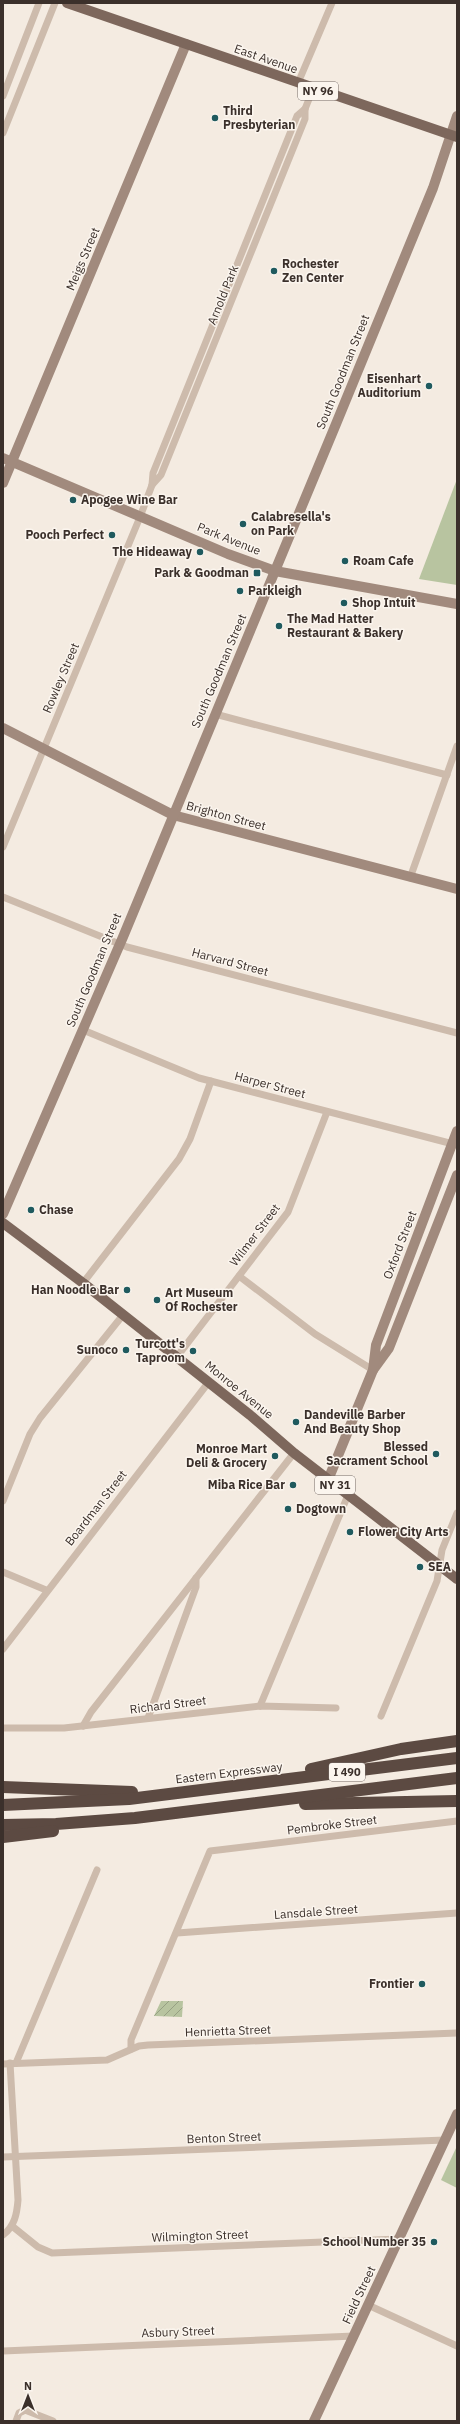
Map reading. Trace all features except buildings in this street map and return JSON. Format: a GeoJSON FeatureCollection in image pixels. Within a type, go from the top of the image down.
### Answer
{"type":"FeatureCollection","features":[{"type":"Feature","properties":{"kind":"highway"},"geometry":{"type":"LineString","coordinates":[[238,1786],[401,1749],[457,1741]]}},
{"type":"Feature","properties":{"kind":"highway","name":"Eastern Expressway"},"geometry":{"type":"LineString","coordinates":[[3,1806],[82,1803],[176,1794],[457,1758]]}},
{"type":"Feature","properties":{"kind":"highway","name":"I 490"},"geometry":{"type":"LineString","coordinates":[[3,1825],[72,1824],[134,1818],[457,1778]]}},
{"type":"Feature","properties":{"kind":"highway"},"geometry":{"type":"LineString","coordinates":[[3,1787],[176,1794]]}},
{"type":"Feature","properties":{"kind":"highway"},"geometry":{"type":"LineString","coordinates":[[244,1805],[457,1801]]}},
{"type":"Feature","properties":{"kind":"highway"},"geometry":{"type":"LineString","coordinates":[[3,1837],[134,1818]]}},
{"type":"Feature","properties":{"kind":"main road","name":"East Avenue"},"geometry":{"type":"LineString","coordinates":[[67,3],[454,137]]}},
{"type":"Feature","properties":{"kind":"main road","name":"Monroe Avenue"},"geometry":{"type":"LineString","coordinates":[[3,1223],[83,1283],[328,1480],[440,1564],[457,1579]]}},
{"type":"Feature","properties":{"kind":"street"},"geometry":{"type":"LineString","coordinates":[[3,96],[40,3]]}},
{"type":"Feature","properties":{"kind":"street"},"geometry":{"type":"LineString","coordinates":[[3,133],[55,3]]}},
{"type":"Feature","properties":{"kind":"street"},"geometry":{"type":"LineString","coordinates":[[298,83],[332,3]]}},
{"type":"Feature","properties":{"kind":"street","name":"Meigs Street"},"geometry":{"type":"LineString","coordinates":[[3,483],[7,460],[186,44]]}},
{"type":"Feature","properties":{"kind":"street","name":"Arnold Park"},"geometry":{"type":"LineString","coordinates":[[140,517],[152,485],[161,475],[231,306],[305,119],[305,110],[313,89]]}},
{"type":"Feature","properties":{"kind":"street","name":"South Goodman Street"},"geometry":{"type":"LineString","coordinates":[[3,1214],[119,944],[275,571],[454,137],[457,116]]}},
{"type":"Feature","properties":{"kind":"street","name":"Park Avenue"},"geometry":{"type":"LineString","coordinates":[[7,460],[140,517],[275,571],[457,604]]}},
{"type":"Feature","properties":{"kind":"street","name":"Rowley Street"},"geometry":{"type":"LineString","coordinates":[[3,847],[140,517]]}},
{"type":"Feature","properties":{"kind":"street"},"geometry":{"type":"LineString","coordinates":[[215,714],[447,775]]}},
{"type":"Feature","properties":{"kind":"street","name":"Brighton Street"},"geometry":{"type":"LineString","coordinates":[[3,728],[173,815],[410,878],[457,889]]}},
{"type":"Feature","properties":{"kind":"street"},"geometry":{"type":"LineString","coordinates":[[410,878],[457,746]]}},
{"type":"Feature","properties":{"kind":"street","name":"Harvard Street"},"geometry":{"type":"LineString","coordinates":[[3,897],[119,944],[457,1033]]}},
{"type":"Feature","properties":{"kind":"street","name":"Harper Street"},"geometry":{"type":"LineString","coordinates":[[82,1030],[211,1081],[455,1145]]}},
{"type":"Feature","properties":{"kind":"street"},"geometry":{"type":"LineString","coordinates":[[83,1283],[179,1160],[190,1139],[211,1081]]}},
{"type":"Feature","properties":{"kind":"street","name":"Wilmer Street"},"geometry":{"type":"LineString","coordinates":[[176,1358],[288,1212],[327,1112]]}},
{"type":"Feature","properties":{"kind":"street","name":"Oxford Street"},"geometry":{"type":"LineString","coordinates":[[373,1370],[376,1345],[455,1145],[457,1131]]}},
{"type":"Feature","properties":{"kind":"street","name":"Oxford Street"},"geometry":{"type":"LineString","coordinates":[[328,1480],[373,1370],[389,1348],[457,1175]]}},
{"type":"Feature","properties":{"kind":"street"},"geometry":{"type":"LineString","coordinates":[[239,1276],[316,1334],[373,1370]]}},
{"type":"Feature","properties":{"kind":"street"},"geometry":{"type":"LineString","coordinates":[[3,1501],[30,1434],[40,1418],[123,1315]]}},
{"type":"Feature","properties":{"kind":"street","name":"Boardman Street"},"geometry":{"type":"LineString","coordinates":[[3,1649],[46,1590],[208,1382]]}},
{"type":"Feature","properties":{"kind":"street"},"geometry":{"type":"LineString","coordinates":[[83,1726],[95,1706],[294,1452]]}},
{"type":"Feature","properties":{"kind":"street"},"geometry":{"type":"LineString","coordinates":[[260,1706],[348,1495]]}},
{"type":"Feature","properties":{"kind":"street"},"geometry":{"type":"LineString","coordinates":[[381,1716],[437,1581],[442,1550],[457,1513]]}},
{"type":"Feature","properties":{"kind":"street"},"geometry":{"type":"LineString","coordinates":[[3,1572],[46,1590]]}},
{"type":"Feature","properties":{"kind":"street"},"geometry":{"type":"LineString","coordinates":[[148,1718],[196,1587],[196,1578]]}},
{"type":"Feature","properties":{"kind":"street","name":"Richard Street"},"geometry":{"type":"LineString","coordinates":[[3,1728],[83,1726],[260,1706],[336,1708]]}},
{"type":"Feature","properties":{"kind":"street","name":"Pembroke Street"},"geometry":{"type":"LineString","coordinates":[[177,1933],[210,1851],[457,1821]]}},
{"type":"Feature","properties":{"kind":"street"},"geometry":{"type":"LineString","coordinates":[[3,2235],[12,2226],[17,2212],[18,2200],[10,2063],[97,1870]]}},
{"type":"Feature","properties":{"kind":"street","name":"Lansdale Street"},"geometry":{"type":"LineString","coordinates":[[177,1933],[457,1913]]}},
{"type":"Feature","properties":{"kind":"street"},"geometry":{"type":"LineString","coordinates":[[131,2050],[131,2040],[177,1933]]}},
{"type":"Feature","properties":{"kind":"street","name":"Henrietta Street"},"geometry":{"type":"LineString","coordinates":[[10,2063],[107,2060],[148,2045],[457,2033]]}},
{"type":"Feature","properties":{"kind":"street","name":"Field Street"},"geometry":{"type":"LineString","coordinates":[[314,2421],[457,2114]]}},
{"type":"Feature","properties":{"kind":"street","name":"Benton Street"},"geometry":{"type":"LineString","coordinates":[[3,2157],[445,2140]]}},
{"type":"Feature","properties":{"kind":"street","name":"Wilmington Street"},"geometry":{"type":"LineString","coordinates":[[12,2226],[43,2251],[58,2253],[399,2239]]}},
{"type":"Feature","properties":{"kind":"street"},"geometry":{"type":"LineString","coordinates":[[368,2305],[457,2346]]}},
{"type":"Feature","properties":{"kind":"street","name":"Asbury Street"},"geometry":{"type":"LineString","coordinates":[[3,2351],[354,2336]]}},
{"type":"Feature","properties":{"kind":"street"},"geometry":{"type":"LineString","coordinates":[[16,2421],[20,2413],[25,2410],[53,2421]]}},
{"type":"Feature","properties":{"kind":"green space"},"geometry":{"type":"Polygon","coordinates":[[[457,479],[457,585],[419,579],[457,479]]]}},
{"type":"Feature","properties":{"kind":"green space"},"geometry":{"type":"Polygon","coordinates":[[[161,2001],[183,2001],[182,2017],[154,2016],[161,2001]]]}},
{"type":"Feature","properties":{"kind":"green space"},"geometry":{"type":"Polygon","coordinates":[[[457,2146],[457,2188],[441,2180],[457,2146]]]}},
{"type":"Feature","properties":{"kind":"place","name":"Third Presbyterian"},"geometry":{"type":"Point","coordinates":[215,118]}},
{"type":"Feature","properties":{"kind":"place","name":"Rochester Zen Center"},"geometry":{"type":"Point","coordinates":[274,271]}},
{"type":"Feature","properties":{"kind":"place","name":"Eisenhart Auditorium"},"geometry":{"type":"Point","coordinates":[429,386]}},
{"type":"Feature","properties":{"kind":"place","name":"Apogee Wine Bar"},"geometry":{"type":"Point","coordinates":[73,500]}},
{"type":"Feature","properties":{"kind":"place","name":"Calabresella's on Park"},"geometry":{"type":"Point","coordinates":[243,524]}},
{"type":"Feature","properties":{"kind":"place","name":"Pooch Perfect"},"geometry":{"type":"Point","coordinates":[112,535]}},
{"type":"Feature","properties":{"kind":"place","name":"The Hideaway"},"geometry":{"type":"Point","coordinates":[200,552]}},
{"type":"Feature","properties":{"kind":"place","name":"Roam Cafe"},"geometry":{"type":"Point","coordinates":[345,561]}},
{"type":"Feature","properties":{"kind":"place","name":"Park & Goodman"},"geometry":{"type":"Point","coordinates":[257,573]}},
{"type":"Feature","properties":{"kind":"place","name":"Parkleigh"},"geometry":{"type":"Point","coordinates":[240,591]}},
{"type":"Feature","properties":{"kind":"place","name":"Shop Intuit"},"geometry":{"type":"Point","coordinates":[344,603]}},
{"type":"Feature","properties":{"kind":"place","name":"The Mad Hatter Restaurant & Bakery"},"geometry":{"type":"Point","coordinates":[279,626]}},
{"type":"Feature","properties":{"kind":"place","name":"Chase"},"geometry":{"type":"Point","coordinates":[31,1210]}},
{"type":"Feature","properties":{"kind":"place","name":"Han Noodle Bar"},"geometry":{"type":"Point","coordinates":[127,1290]}},
{"type":"Feature","properties":{"kind":"place","name":"Art Museum Of Rochester"},"geometry":{"type":"Point","coordinates":[157,1300]}},
{"type":"Feature","properties":{"kind":"place","name":"Sunoco"},"geometry":{"type":"Point","coordinates":[126,1350]}},
{"type":"Feature","properties":{"kind":"place","name":"Turcott's Taproom"},"geometry":{"type":"Point","coordinates":[193,1351]}},
{"type":"Feature","properties":{"kind":"place","name":"Dandeville Barber And Beauty Shop"},"geometry":{"type":"Point","coordinates":[296,1422]}},
{"type":"Feature","properties":{"kind":"place","name":"Blessed Sacrament School"},"geometry":{"type":"Point","coordinates":[436,1454]}},
{"type":"Feature","properties":{"kind":"place","name":"Monroe Mart Deli & Grocery"},"geometry":{"type":"Point","coordinates":[275,1456]}},
{"type":"Feature","properties":{"kind":"place","name":"Miba Rice Bar"},"geometry":{"type":"Point","coordinates":[293,1485]}},
{"type":"Feature","properties":{"kind":"place","name":"Dogtown"},"geometry":{"type":"Point","coordinates":[288,1509]}},
{"type":"Feature","properties":{"kind":"place","name":"Flower City Arts"},"geometry":{"type":"Point","coordinates":[350,1532]}},
{"type":"Feature","properties":{"kind":"place","name":"SEA"},"geometry":{"type":"Point","coordinates":[420,1567]}},
{"type":"Feature","properties":{"kind":"place","name":"Frontier"},"geometry":{"type":"Point","coordinates":[422,1984]}},
{"type":"Feature","properties":{"kind":"place","name":"School Number 35"},"geometry":{"type":"Point","coordinates":[434,2242]}}]}
